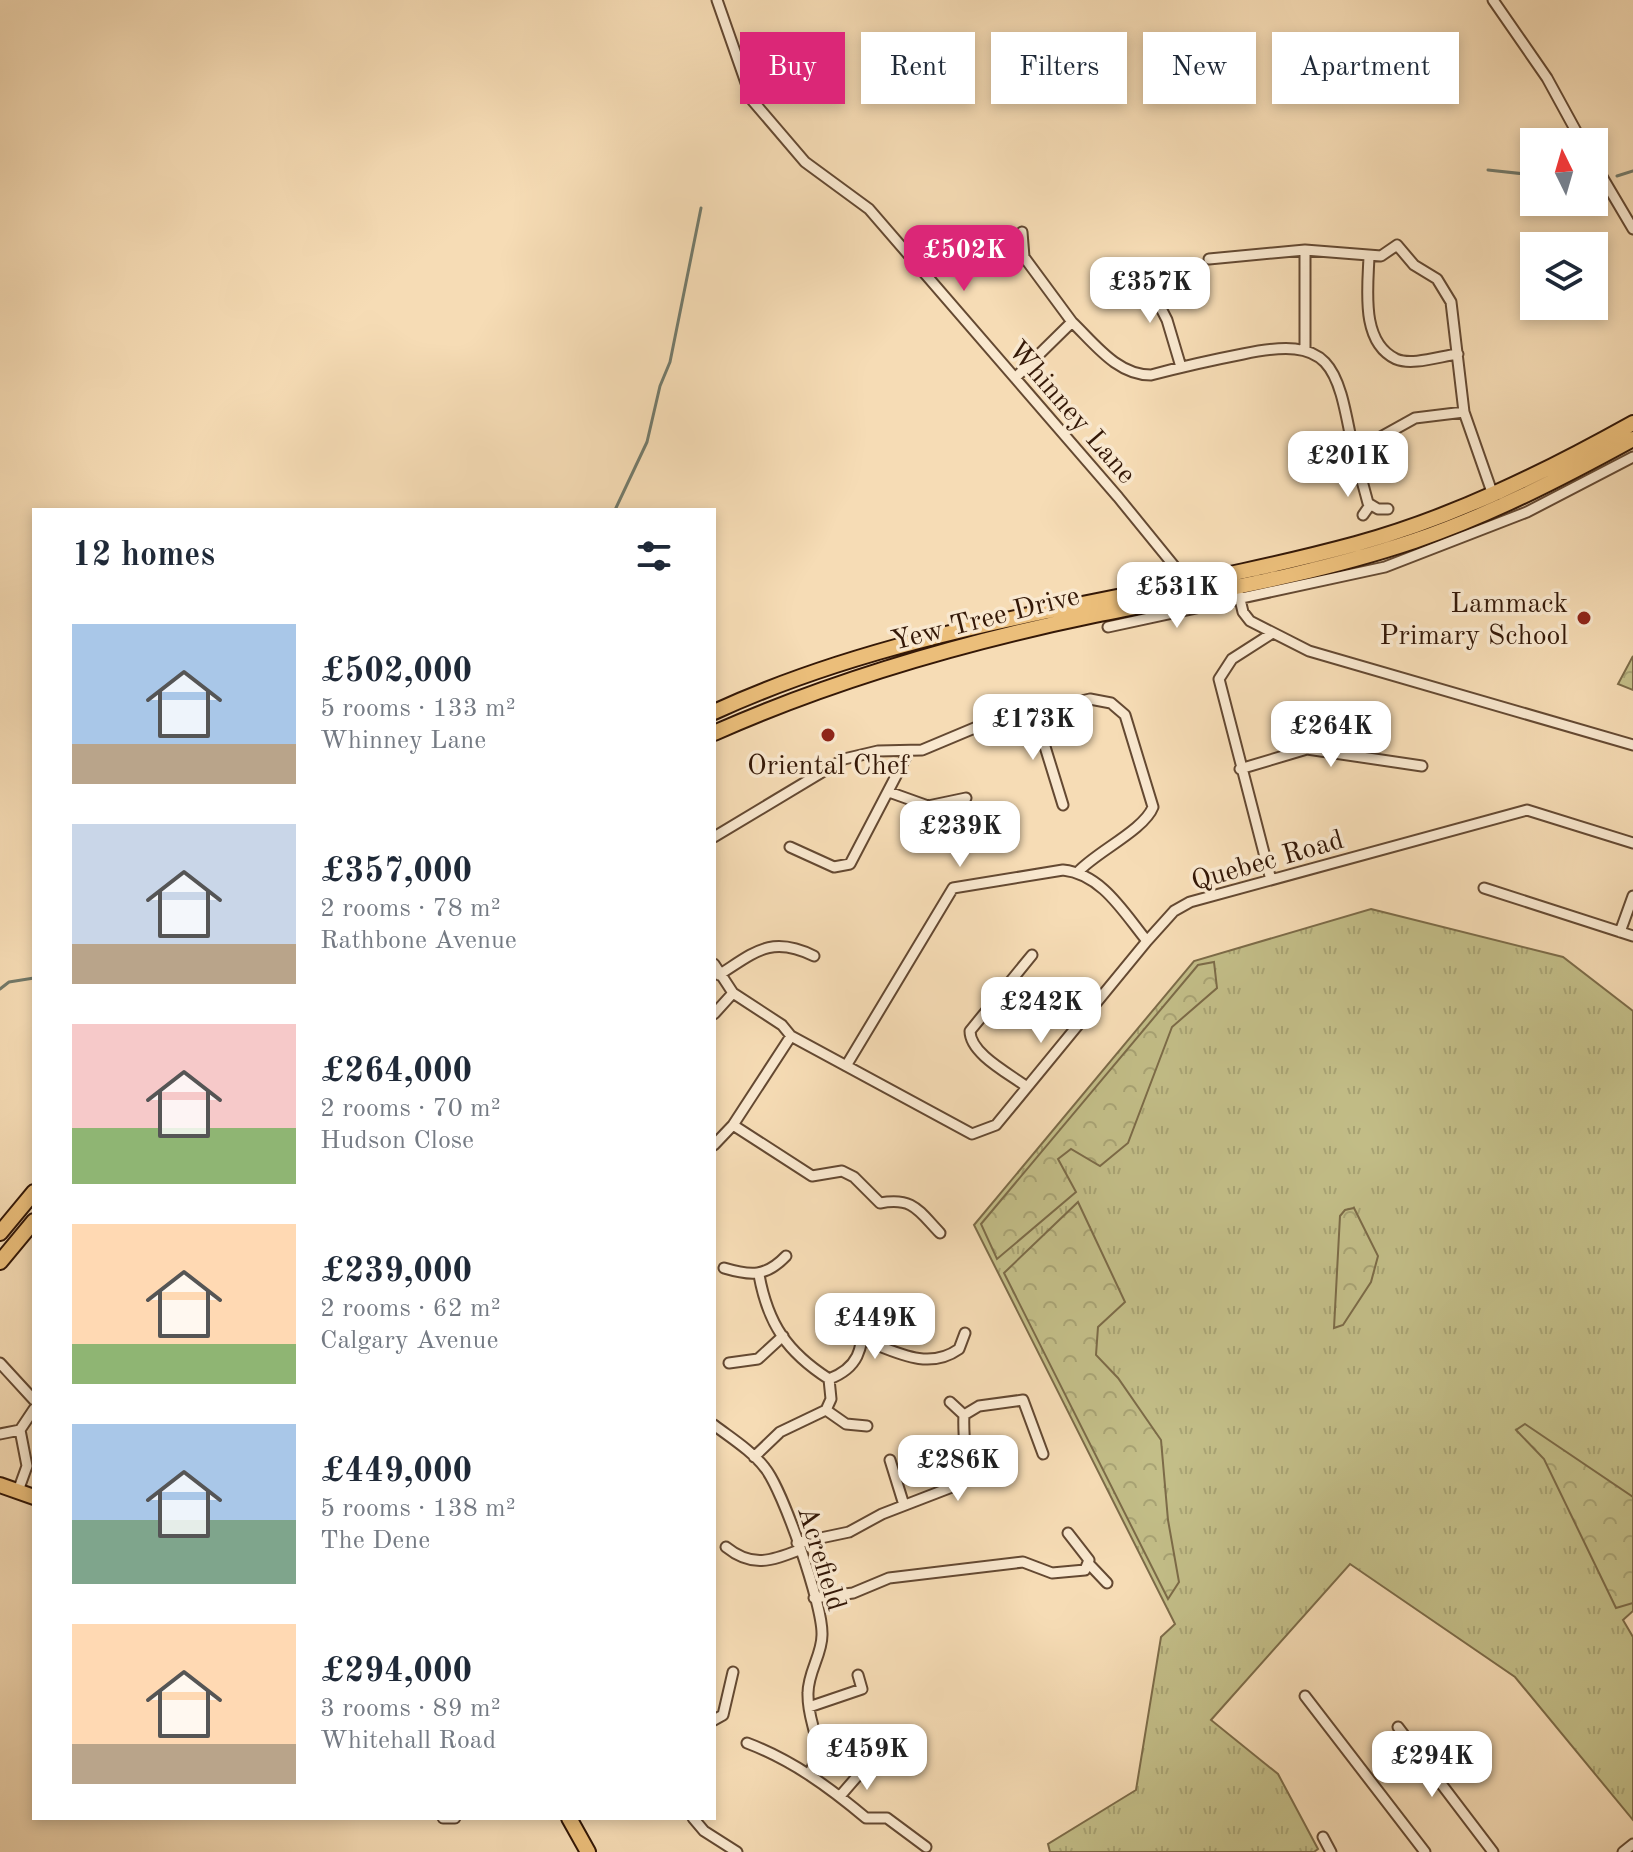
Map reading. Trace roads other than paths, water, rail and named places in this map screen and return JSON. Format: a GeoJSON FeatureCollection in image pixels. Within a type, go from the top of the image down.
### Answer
{"type":"FeatureCollection","features":[{"type":"Feature","properties":{"kind":"highway","name":"Yew Tree Drive"},"geometry":{"type":"LineString","coordinates":[[1496,501],[1633,423]]}},
{"type":"Feature","properties":{"kind":"highway","name":"Yew Tree Drive"},"geometry":{"type":"LineString","coordinates":[[716,732],[864,675],[1023,632],[1237,587],[1411,542],[1633,439]]}},
{"type":"Feature","properties":{"kind":"highway","name":"Yew Tree Drive"},"geometry":{"type":"LineString","coordinates":[[716,711],[858,657],[939,634],[1181,583],[1237,587]]}},
{"type":"Feature","properties":{"kind":"highway"},"geometry":{"type":"LineString","coordinates":[[858,657],[864,675]]}},
{"type":"Feature","properties":{"kind":"highway"},"geometry":{"type":"LineString","coordinates":[[0,1233],[32,1194]]}},
{"type":"Feature","properties":{"kind":"highway"},"geometry":{"type":"LineString","coordinates":[[0,1262],[32,1223]]}},
{"type":"Feature","properties":{"kind":"highway"},"geometry":{"type":"LineString","coordinates":[[0,1485],[32,1496]]}},
{"type":"Feature","properties":{"kind":"highway"},"geometry":{"type":"LineString","coordinates":[[570,1820],[588,1852]]}},
{"type":"Feature","properties":{"kind":"street","name":"Whinney Lane"},"geometry":{"type":"LineString","coordinates":[[717,0],[752,100],[805,162],[869,209],[1175,567],[1184,598]]}},
{"type":"Feature","properties":{"kind":"street"},"geometry":{"type":"LineString","coordinates":[[1493,0],[1547,78],[1574,128]]}},
{"type":"Feature","properties":{"kind":"street"},"geometry":{"type":"LineString","coordinates":[[1608,187],[1633,229]]}},
{"type":"Feature","properties":{"kind":"street"},"geometry":{"type":"LineString","coordinates":[[1022,232],[1024,257],[1072,322],[1122,369],[1135,375],[1275,347],[1305,348],[1320,359],[1335,380],[1361,489],[1370,505],[1388,509]]}},
{"type":"Feature","properties":{"kind":"street"},"geometry":{"type":"LineString","coordinates":[[1209,259],[1305,250],[1351,251],[1381,256],[1397,245],[1414,265],[1437,279],[1454,311],[1464,412],[1496,501]]}},
{"type":"Feature","properties":{"kind":"street"},"geometry":{"type":"LineString","coordinates":[[1305,250],[1305,348]]}},
{"type":"Feature","properties":{"kind":"street"},"geometry":{"type":"LineString","coordinates":[[1369,256],[1367,299],[1372,329],[1382,347],[1396,359],[1406,361],[1458,354]]}},
{"type":"Feature","properties":{"kind":"street"},"geometry":{"type":"LineString","coordinates":[[1123,285],[1150,275],[1181,367]]}},
{"type":"Feature","properties":{"kind":"street"},"geometry":{"type":"LineString","coordinates":[[1015,378],[1072,322]]}},
{"type":"Feature","properties":{"kind":"street"},"geometry":{"type":"LineString","coordinates":[[1352,444],[1379,438],[1415,418],[1464,412]]}},
{"type":"Feature","properties":{"kind":"street"},"geometry":{"type":"LineString","coordinates":[[1108,627],[1237,587],[1419,555],[1527,512],[1633,457]]}},
{"type":"Feature","properties":{"kind":"street"},"geometry":{"type":"LineString","coordinates":[[1363,515],[1370,505]]}},
{"type":"Feature","properties":{"kind":"street"},"geometry":{"type":"LineString","coordinates":[[1237,587],[1250,621],[1271,634],[1329,658],[1633,745]]}},
{"type":"Feature","properties":{"kind":"street"},"geometry":{"type":"LineString","coordinates":[[1271,634],[1232,659],[1219,679],[1271,880]]}},
{"type":"Feature","properties":{"kind":"street"},"geometry":{"type":"LineString","coordinates":[[716,836],[831,764],[863,753],[909,751],[1034,711],[1090,699],[1117,706],[1127,720],[1152,798],[1149,816],[1090,858],[1078,872]]}},
{"type":"Feature","properties":{"kind":"street"},"geometry":{"type":"LineString","coordinates":[[1034,711],[1063,805]]}},
{"type":"Feature","properties":{"kind":"street"},"geometry":{"type":"LineString","coordinates":[[1240,769],[1307,749],[1422,766]]}},
{"type":"Feature","properties":{"kind":"street"},"geometry":{"type":"LineString","coordinates":[[790,847],[834,867],[844,867],[854,858],[909,751]]}},
{"type":"Feature","properties":{"kind":"street"},"geometry":{"type":"LineString","coordinates":[[889,792],[928,806],[966,798]]}},
{"type":"Feature","properties":{"kind":"street","name":"Quebec Road"},"geometry":{"type":"LineString","coordinates":[[716,968],[733,993],[782,1025],[791,1036],[972,1134],[996,1125],[1147,941],[1181,906],[1527,810],[1633,843]]}},
{"type":"Feature","properties":{"kind":"street"},"geometry":{"type":"LineString","coordinates":[[846,1066],[953,888],[1063,870],[1078,872],[1103,888],[1147,941]]}},
{"type":"Feature","properties":{"kind":"street"},"geometry":{"type":"LineString","coordinates":[[1484,888],[1633,936]]}},
{"type":"Feature","properties":{"kind":"street"},"geometry":{"type":"LineString","coordinates":[[1620,932],[1633,896]]}},
{"type":"Feature","properties":{"kind":"street"},"geometry":{"type":"LineString","coordinates":[[719,975],[772,945],[799,949],[814,956]]}},
{"type":"Feature","properties":{"kind":"street"},"geometry":{"type":"LineString","coordinates":[[1027,1087],[979,1050],[972,1043],[970,1031],[1032,955]]}},
{"type":"Feature","properties":{"kind":"street"},"geometry":{"type":"LineString","coordinates":[[716,1012],[733,993]]}},
{"type":"Feature","properties":{"kind":"street"},"geometry":{"type":"LineString","coordinates":[[716,1143],[733,1125],[791,1036]]}},
{"type":"Feature","properties":{"kind":"street"},"geometry":{"type":"LineString","coordinates":[[733,1125],[812,1176],[842,1171],[854,1177],[880,1203],[900,1199],[914,1205],[940,1233]]}},
{"type":"Feature","properties":{"kind":"street"},"geometry":{"type":"LineString","coordinates":[[724,1268],[759,1275],[767,1273],[786,1256]]}},
{"type":"Feature","properties":{"kind":"street"},"geometry":{"type":"LineString","coordinates":[[759,1275],[765,1309],[772,1325],[809,1366],[829,1379]]}},
{"type":"Feature","properties":{"kind":"street"},"geometry":{"type":"LineString","coordinates":[[829,1379],[858,1360],[864,1340],[866,1306]]}},
{"type":"Feature","properties":{"kind":"street"},"geometry":{"type":"LineString","coordinates":[[864,1340],[912,1358],[936,1360],[947,1358],[959,1349],[965,1333]]}},
{"type":"Feature","properties":{"kind":"street"},"geometry":{"type":"LineString","coordinates":[[729,1363],[758,1359],[783,1336]]}},
{"type":"Feature","properties":{"kind":"street"},"geometry":{"type":"LineString","coordinates":[[0,1363],[32,1398]]}},
{"type":"Feature","properties":{"kind":"street"},"geometry":{"type":"LineString","coordinates":[[754,1457],[780,1432],[826,1410],[831,1399],[829,1379]]}},
{"type":"Feature","properties":{"kind":"street"},"geometry":{"type":"LineString","coordinates":[[964,1415],[979,1406],[1023,1400],[1043,1454]]}},
{"type":"Feature","properties":{"kind":"street"},"geometry":{"type":"LineString","coordinates":[[726,1547],[748,1561],[760,1562],[798,1546],[849,1532],[904,1505],[941,1494],[961,1479],[965,1465],[964,1415],[950,1402]]}},
{"type":"Feature","properties":{"kind":"street"},"geometry":{"type":"LineString","coordinates":[[826,1410],[846,1424],[867,1426]]}},
{"type":"Feature","properties":{"kind":"street"},"geometry":{"type":"LineString","coordinates":[[18,1491],[27,1466],[20,1430],[32,1412]]}},
{"type":"Feature","properties":{"kind":"street","name":"Acrefield"},"geometry":{"type":"LineString","coordinates":[[716,1427],[754,1457],[776,1486],[814,1598],[822,1633],[809,1679],[809,1707],[819,1748],[809,1775]]}},
{"type":"Feature","properties":{"kind":"street"},"geometry":{"type":"LineString","coordinates":[[0,1434],[20,1430]]}},
{"type":"Feature","properties":{"kind":"street"},"geometry":{"type":"LineString","coordinates":[[890,1460],[904,1505]]}},
{"type":"Feature","properties":{"kind":"street"},"geometry":{"type":"LineString","coordinates":[[1068,1533],[1079,1543],[1089,1564],[1107,1583]]}},
{"type":"Feature","properties":{"kind":"street"},"geometry":{"type":"LineString","coordinates":[[814,1598],[853,1593],[889,1578],[1023,1562],[1064,1574],[1077,1573],[1089,1564]]}},
{"type":"Feature","properties":{"kind":"street"},"geometry":{"type":"LineString","coordinates":[[716,1719],[723,1715],[733,1672]]}},
{"type":"Feature","properties":{"kind":"street"},"geometry":{"type":"LineString","coordinates":[[809,1707],[862,1689],[858,1675]]}},
{"type":"Feature","properties":{"kind":"street"},"geometry":{"type":"LineString","coordinates":[[1305,1696],[1425,1852]]}},
{"type":"Feature","properties":{"kind":"street"},"geometry":{"type":"LineString","coordinates":[[1398,1727],[1493,1852]]}},
{"type":"Feature","properties":{"kind":"street"},"geometry":{"type":"LineString","coordinates":[[747,1743],[777,1754],[841,1795],[866,1818],[887,1818],[926,1847]]}},
{"type":"Feature","properties":{"kind":"street"},"geometry":{"type":"LineString","coordinates":[[841,1795],[867,1765],[879,1762]]}},
{"type":"Feature","properties":{"kind":"street"},"geometry":{"type":"LineString","coordinates":[[695,1820],[704,1831],[737,1852]]}},
{"type":"Feature","properties":{"kind":"street"},"geometry":{"type":"LineString","coordinates":[[1323,1837],[1331,1852]]}},
{"type":"Feature","properties":{"kind":"street"},"geometry":{"type":"LineString","coordinates":[[1623,1852],[1633,1844]]}},
{"type":"Feature","properties":{"kind":"waterway"},"geometry":{"type":"LineString","coordinates":[[1488,170],[1520,173]]}},
{"type":"Feature","properties":{"kind":"waterway"},"geometry":{"type":"LineString","coordinates":[[1617,176],[1633,171]]}},
{"type":"Feature","properties":{"kind":"waterway"},"geometry":{"type":"LineString","coordinates":[[616,508],[647,442],[660,386],[670,362],[701,208]]}},
{"type":"Feature","properties":{"kind":"waterway"},"geometry":{"type":"LineString","coordinates":[[0,989],[9,982],[32,978]]}},
{"type":"Feature","properties":{"kind":"place","name":"Lammack Primary School"},"geometry":{"type":"Point","coordinates":[1584,618]}},
{"type":"Feature","properties":{"kind":"place","name":"Oriental Chef"},"geometry":{"type":"Point","coordinates":[828,735]}}]}
